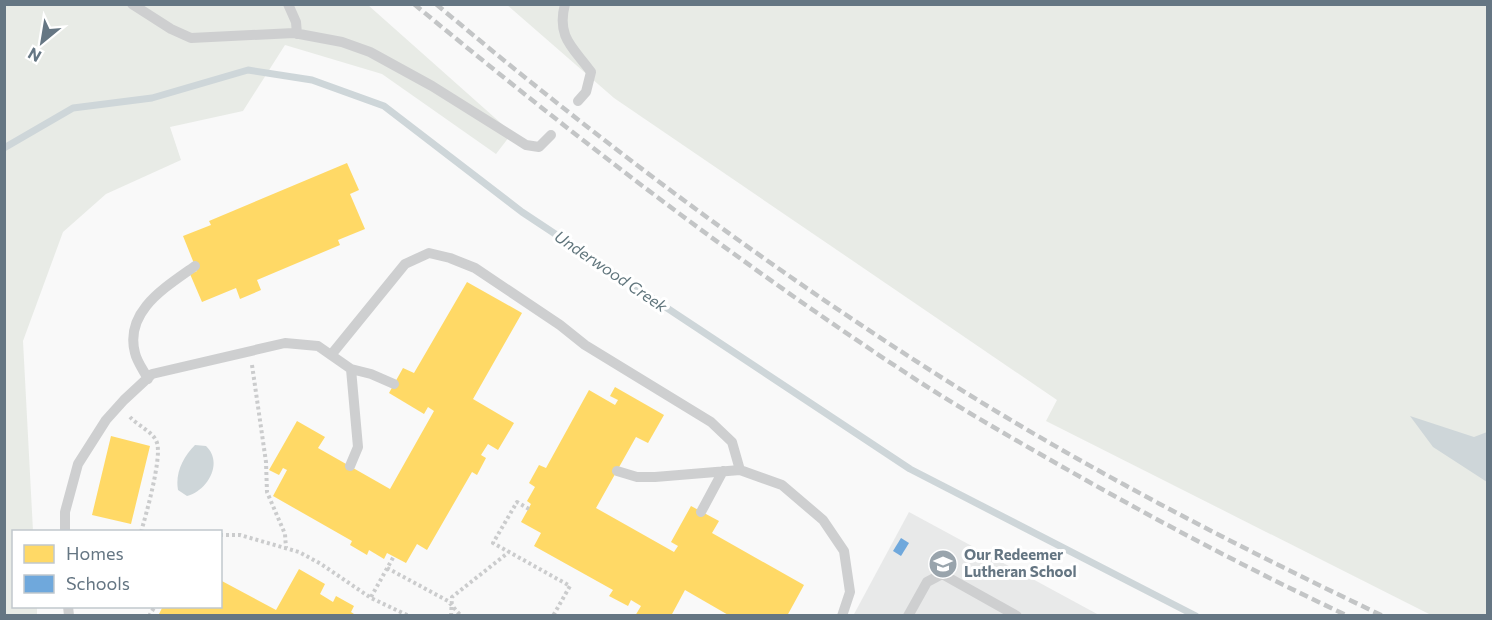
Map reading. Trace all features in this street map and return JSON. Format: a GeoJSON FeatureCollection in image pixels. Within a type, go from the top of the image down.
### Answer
{"type":"FeatureCollection","features":[{"type":"Feature","properties":{"kind":"lane"},"geometry":{"type":"LineString","coordinates":[[132,4],[171,29],[191,38],[270,33],[297,34],[342,42],[370,51],[432,86],[526,145],[539,147],[551,135]]}},
{"type":"Feature","properties":{"kind":"lane"},"geometry":{"type":"LineString","coordinates":[[288,4],[296,22],[297,34]]}},
{"type":"Feature","properties":{"kind":"lane"},"geometry":{"type":"LineString","coordinates":[[565,4],[562,26],[566,41],[591,72],[586,92],[578,101]]}},
{"type":"Feature","properties":{"kind":"lane"},"geometry":{"type":"LineString","coordinates":[[332,355],[405,264],[429,254],[450,258],[475,268],[560,324],[585,345],[711,422],[732,442],[740,470]]}},
{"type":"Feature","properties":{"kind":"lane"},"geometry":{"type":"LineString","coordinates":[[148,379],[135,354],[136,320],[153,298],[195,266]]}},
{"type":"Feature","properties":{"kind":"lane"},"geometry":{"type":"LineString","coordinates":[[65,530],[65,513],[78,464],[106,420],[152,375],[285,342],[318,346],[351,369],[371,374],[394,384]]}},
{"type":"Feature","properties":{"kind":"lane"},"geometry":{"type":"LineString","coordinates":[[350,466],[358,447],[351,369]]}},
{"type":"Feature","properties":{"kind":"lane"},"geometry":{"type":"LineString","coordinates":[[617,471],[637,477],[740,470],[782,485],[823,520],[844,551],[850,592],[842,615]]}},
{"type":"Feature","properties":{"kind":"lane"},"geometry":{"type":"LineString","coordinates":[[701,512],[723,471]]}},
{"type":"Feature","properties":{"kind":"lane"},"geometry":{"type":"LineString","coordinates":[[908,615],[927,582],[942,574],[1017,615]]}},
{"type":"Feature","properties":{"kind":"path"},"geometry":{"type":"LineString","coordinates":[[250,351],[266,462],[267,492],[285,534],[286,548]]}},
{"type":"Feature","properties":{"kind":"path"},"geometry":{"type":"LineString","coordinates":[[119,405],[157,442],[158,452],[152,488],[141,530]]}},
{"type":"Feature","properties":{"kind":"path"},"geometry":{"type":"LineString","coordinates":[[529,509],[517,502],[493,543],[570,586],[555,615]]}},
{"type":"Feature","properties":{"kind":"path"},"geometry":{"type":"LineString","coordinates":[[222,535],[240,535],[299,552],[371,598],[409,615]]}},
{"type":"Feature","properties":{"kind":"path"},"geometry":{"type":"LineString","coordinates":[[451,615],[453,597],[510,552]]}},
{"type":"Feature","properties":{"kind":"path"},"geometry":{"type":"LineString","coordinates":[[371,598],[394,556]]}},
{"type":"Feature","properties":{"kind":"path"},"geometry":{"type":"LineString","coordinates":[[387,568],[451,605],[461,615]]}},
{"type":"Feature","properties":{"kind":"shaded area"},"geometry":{"type":"Polygon","coordinates":[[[4,5],[368,5],[512,133],[496,154],[382,74],[285,45],[243,111],[170,127],[181,160],[106,194],[63,232],[23,341],[33,530],[12,530],[12,608],[37,608],[37,615],[5,615],[4,5]]]}},
{"type":"Feature","properties":{"kind":"shaded area"},"geometry":{"type":"Polygon","coordinates":[[[507,5],[1487,5],[1487,615],[1431,615],[1046,421],[1057,400],[614,98],[507,5]]]}},
{"type":"Feature","properties":{"kind":"shaded area"},"geometry":{"type":"Polygon","coordinates":[[[1410,416],[1474,437],[1487,432],[1487,482],[1433,447],[1410,416]]]}},
{"type":"Feature","properties":{"kind":"shaded area"},"geometry":{"type":"Polygon","coordinates":[[[195,445],[206,446],[211,453],[213,468],[207,482],[187,496],[178,490],[178,477],[184,460],[195,445]]]}},
{"type":"Feature","properties":{"kind":"shaded area","name":"Our Redeemer Lutheran School"},"geometry":{"type":"Polygon","coordinates":[[[909,512],[1099,615],[853,616],[909,512]]]}},
{"type":"Feature","properties":{"kind":"building: Homes"},"geometry":{"type":"Polygon","coordinates":[[[347,163],[359,190],[350,194],[365,229],[338,240],[340,245],[257,280],[261,290],[240,299],[236,288],[202,302],[190,274],[197,271],[183,236],[211,225],[209,221],[347,163]]]}},
{"type":"Feature","properties":{"kind":"building: Homes"},"geometry":{"type":"Polygon","coordinates":[[[467,282],[522,313],[473,399],[514,423],[498,450],[488,444],[481,455],[486,458],[477,475],[472,472],[427,550],[417,544],[406,563],[387,553],[384,559],[369,550],[367,555],[350,545],[352,541],[273,496],[287,470],[283,468],[279,475],[269,470],[297,421],[325,437],[318,448],[390,489],[434,411],[428,407],[424,414],[389,393],[403,368],[414,373],[467,282]]]}},
{"type":"Feature","properties":{"kind":"building: Homes"},"geometry":{"type":"Polygon","coordinates":[[[615,387],[664,415],[648,443],[636,437],[596,508],[674,552],[678,546],[671,542],[691,506],[719,521],[712,533],[804,585],[787,616],[730,616],[685,590],[671,616],[635,616],[641,606],[631,600],[628,606],[609,596],[613,590],[534,546],[541,533],[521,522],[531,504],[527,501],[535,487],[529,483],[539,465],[546,468],[589,390],[615,405],[618,400],[610,396],[615,387]]]}},
{"type":"Feature","properties":{"kind":"building: Homes"},"geometry":{"type":"Polygon","coordinates":[[[111,436],[150,446],[131,524],[92,515],[111,436]]]}},
{"type":"Feature","properties":{"kind":"building: Homes"},"geometry":{"type":"Polygon","coordinates":[[[299,569],[325,584],[320,594],[333,602],[336,596],[354,606],[351,612],[357,616],[158,616],[162,608],[222,608],[222,581],[276,610],[299,569]]]}},
{"type":"Feature","properties":{"kind":"building: Schools"},"geometry":{"type":"Polygon","coordinates":[[[901,538],[909,543],[901,556],[893,551],[901,538]]]}},
{"type":"Feature","properties":{"kind":"waterway","name":"Underwood Creek"},"geometry":{"type":"LineString","coordinates":[[4,148],[73,108],[152,98],[248,70],[312,80],[384,106],[522,212],[910,469],[1196,616]]}},
{"type":"Feature","properties":{"kind":"railway"},"geometry":{"type":"LineString","coordinates":[[414,4],[534,102],[657,197],[781,288],[909,375],[1126,503],[1348,616]]}},
{"type":"Feature","properties":{"kind":"railway"},"geometry":{"type":"LineString","coordinates":[[436,4],[552,99],[672,191],[794,279],[919,363],[1032,432],[1147,497],[1383,616]]}},
{"type":"Feature","properties":{"kind":"place","name":"Our Redeemer Lutheran School"},"geometry":{"type":"Point","coordinates":[943,564]}}]}
